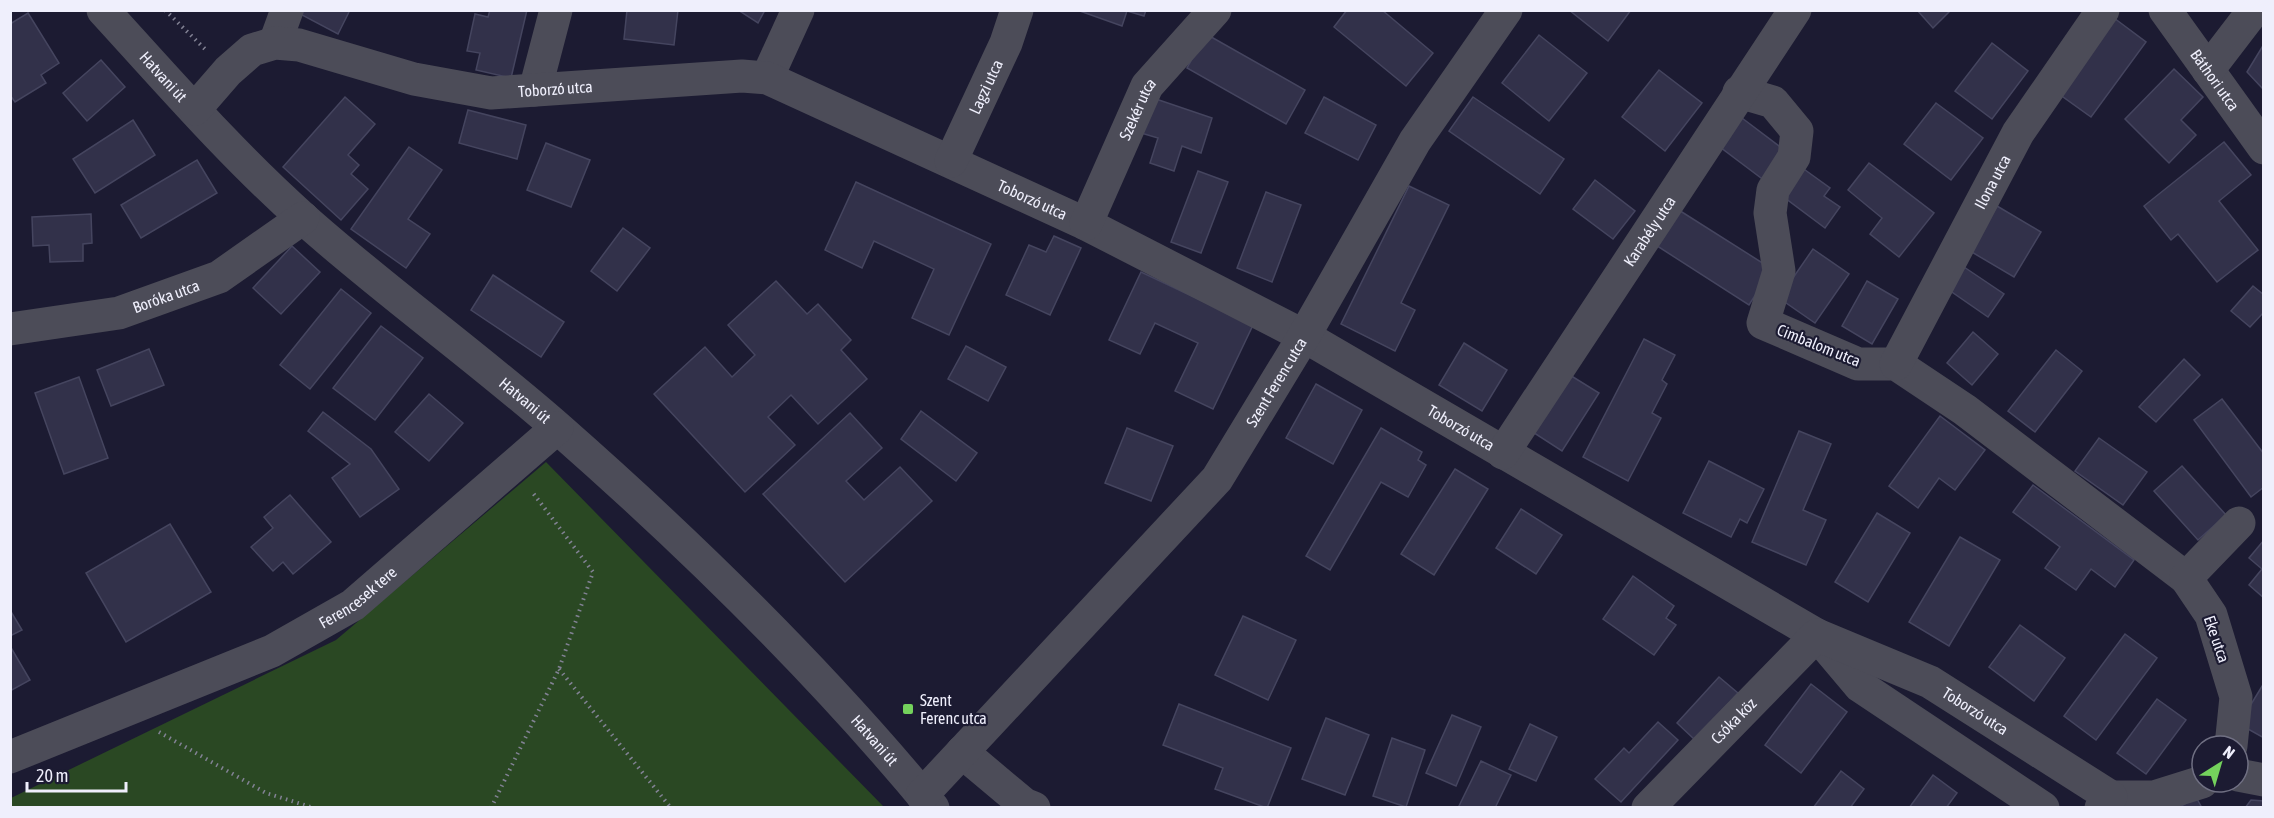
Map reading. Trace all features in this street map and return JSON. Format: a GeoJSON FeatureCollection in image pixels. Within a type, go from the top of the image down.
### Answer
{"type":"FeatureCollection","features":[{"type":"Feature","properties":{"kind":"street","name":"Hatvani út"},"geometry":{"type":"LineString","coordinates":[[103,10],[195,110],[303,218],[557,428],[691,549],[792,651],[928,801]]}},
{"type":"Feature","properties":{"kind":"street"},"geometry":{"type":"LineString","coordinates":[[275,43],[287,10]]}},
{"type":"Feature","properties":{"kind":"street"},"geometry":{"type":"LineString","coordinates":[[535,90],[556,10]]}},
{"type":"Feature","properties":{"kind":"street"},"geometry":{"type":"LineString","coordinates":[[767,78],[798,10]]}},
{"type":"Feature","properties":{"kind":"street","name":"Lagzi utca"},"geometry":{"type":"LineString","coordinates":[[951,161],[1006,43],[1017,10]]}},
{"type":"Feature","properties":{"kind":"street","name":"Szekér utca"},"geometry":{"type":"LineString","coordinates":[[1086,224],[1148,86],[1215,10]]}},
{"type":"Feature","properties":{"kind":"street","name":"Szent Ferenc utca"},"geometry":{"type":"LineString","coordinates":[[928,801],[962,752],[1217,479],[1304,336],[1415,141],[1506,10]]}},
{"type":"Feature","properties":{"kind":"street","name":"Karabély utca"},"geometry":{"type":"LineString","coordinates":[[1503,453],[1795,10]]}},
{"type":"Feature","properties":{"kind":"street","name":"Ilona utca"},"geometry":{"type":"LineString","coordinates":[[1896,364],[2018,133],[2103,10]]}},
{"type":"Feature","properties":{"kind":"street","name":"Báthori utca"},"geometry":{"type":"LineString","coordinates":[[2165,10],[2264,148]]}},
{"type":"Feature","properties":{"kind":"street"},"geometry":{"type":"LineString","coordinates":[[2208,70],[2254,10]]}},
{"type":"Feature","properties":{"kind":"street","name":"Toborzó utca"},"geometry":{"type":"LineString","coordinates":[[195,110],[228,71],[252,50],[275,43],[299,45],[414,79],[491,93],[742,76],[767,78],[1086,224],[1304,336],[1817,635],[1930,682],[2106,802]]}},
{"type":"Feature","properties":{"kind":"street","name":"Cimbalom utca"},"geometry":{"type":"LineString","coordinates":[[1739,92],[1773,102],[1797,131],[1794,157],[1773,190],[1770,213],[1779,271],[1763,322],[1858,364],[1896,364]]}},
{"type":"Feature","properties":{"kind":"street","name":"Boróka utca"},"geometry":{"type":"LineString","coordinates":[[10,330],[119,313],[219,277],[303,218]]}},
{"type":"Feature","properties":{"kind":"street"},"geometry":{"type":"LineString","coordinates":[[1896,364],[1965,410],[2186,578],[2240,523]]}},
{"type":"Feature","properties":{"kind":"street","name":"Ferencesek tere"},"geometry":{"type":"LineString","coordinates":[[10,756],[272,651],[353,605],[557,428]]}},
{"type":"Feature","properties":{"kind":"street","name":"Eke utca"},"geometry":{"type":"LineString","coordinates":[[2186,578],[2211,615],[2236,698],[2232,734]]}},
{"type":"Feature","properties":{"kind":"street","name":"Toborzó utca"},"geometry":{"type":"LineString","coordinates":[[1817,635],[1860,686],[2043,807]]}},
{"type":"Feature","properties":{"kind":"street","name":"Csóka köz"},"geometry":{"type":"LineString","coordinates":[[1648,807],[1817,635]]}},
{"type":"Feature","properties":{"kind":"street"},"geometry":{"type":"LineString","coordinates":[[962,752],[1024,804],[1034,807]]}},
{"type":"Feature","properties":{"kind":"street"},"geometry":{"type":"LineString","coordinates":[[2106,802],[2154,797],[2190,786]]}},
{"type":"Feature","properties":{"kind":"path"},"geometry":{"type":"LineString","coordinates":[[165,10],[228,71]]}},
{"type":"Feature","properties":{"kind":"path"},"geometry":{"type":"LineString","coordinates":[[491,807],[559,669],[593,572],[513,466]]}},
{"type":"Feature","properties":{"kind":"path"},"geometry":{"type":"LineString","coordinates":[[559,669],[671,807]]}},
{"type":"Feature","properties":{"kind":"path"},"geometry":{"type":"LineString","coordinates":[[122,711],[266,793],[314,807]]}},
{"type":"Feature","properties":{"kind":"green space"},"geometry":{"type":"Polygon","coordinates":[[[546,462],[884,807],[11,808],[11,798],[336,640],[546,462]]]}},
{"type":"Feature","properties":{"kind":"building"},"geometry":{"type":"Polygon","coordinates":[[[304,10],[350,10],[338,34],[302,15],[304,10]]]}},
{"type":"Feature","properties":{"kind":"building"},"geometry":{"type":"Polygon","coordinates":[[[490,10],[527,10],[511,78],[476,70],[480,53],[467,51],[475,14],[488,17],[490,10]]]}},
{"type":"Feature","properties":{"kind":"building"},"geometry":{"type":"Polygon","coordinates":[[[627,10],[678,10],[674,45],[624,39],[627,10]]]}},
{"type":"Feature","properties":{"kind":"building"},"geometry":{"type":"Polygon","coordinates":[[[738,10],[765,10],[758,23],[738,10]]]}},
{"type":"Feature","properties":{"kind":"building"},"geometry":{"type":"Polygon","coordinates":[[[1077,10],[1146,10],[1144,16],[1127,11],[1122,26],[1077,10]]]}},
{"type":"Feature","properties":{"kind":"building"},"geometry":{"type":"Polygon","coordinates":[[[1347,10],[1382,10],[1433,53],[1406,86],[1334,27],[1347,10]]]}},
{"type":"Feature","properties":{"kind":"building"},"geometry":{"type":"Polygon","coordinates":[[[1569,10],[1631,10],[1608,41],[1569,10]]]}},
{"type":"Feature","properties":{"kind":"building"},"geometry":{"type":"Polygon","coordinates":[[[1917,10],[1951,10],[1933,28],[1917,10]]]}},
{"type":"Feature","properties":{"kind":"building"},"geometry":{"type":"Polygon","coordinates":[[[28,13],[59,63],[41,75],[46,83],[15,102],[10,95],[10,24],[28,13]]]}},
{"type":"Feature","properties":{"kind":"building"},"geometry":{"type":"Polygon","coordinates":[[[2114,18],[2146,42],[2091,117],[2059,94],[2114,18]]]}},
{"type":"Feature","properties":{"kind":"building"},"geometry":{"type":"Polygon","coordinates":[[[1206,34],[1305,90],[1286,124],[1187,68],[1206,34]]]}},
{"type":"Feature","properties":{"kind":"building"},"geometry":{"type":"Polygon","coordinates":[[[1539,35],[1587,73],[1549,121],[1502,83],[1539,35]]]}},
{"type":"Feature","properties":{"kind":"building"},"geometry":{"type":"Polygon","coordinates":[[[1992,43],[2028,71],[1992,119],[1955,91],[1992,43]]]}},
{"type":"Feature","properties":{"kind":"building"},"geometry":{"type":"Polygon","coordinates":[[[2264,44],[2264,90],[2247,72],[2264,44]]]}},
{"type":"Feature","properties":{"kind":"building"},"geometry":{"type":"Polygon","coordinates":[[[101,60],[125,87],[87,121],[63,93],[101,60]]]}},
{"type":"Feature","properties":{"kind":"building"},"geometry":{"type":"Polygon","coordinates":[[[2174,69],[2203,97],[2181,120],[2196,135],[2169,163],[2125,119],[2174,69]]]}},
{"type":"Feature","properties":{"kind":"building"},"geometry":{"type":"Polygon","coordinates":[[[1659,70],[1702,103],[1665,151],[1622,117],[1659,70]]]}},
{"type":"Feature","properties":{"kind":"building"},"geometry":{"type":"Polygon","coordinates":[[[345,97],[375,124],[348,155],[359,165],[351,174],[368,189],[341,220],[283,167],[345,97]]]}},
{"type":"Feature","properties":{"kind":"building"},"geometry":{"type":"Polygon","coordinates":[[[1324,97],[1376,125],[1358,160],[1305,133],[1324,97]]]}},
{"type":"Feature","properties":{"kind":"building"},"geometry":{"type":"Polygon","coordinates":[[[1473,97],[1564,159],[1540,194],[1449,131],[1473,97]]]}},
{"type":"Feature","properties":{"kind":"building"},"geometry":{"type":"Polygon","coordinates":[[[1153,98],[1212,118],[1201,153],[1182,146],[1174,171],[1150,163],[1158,138],[1141,133],[1153,98]]]}},
{"type":"Feature","properties":{"kind":"building"},"geometry":{"type":"Polygon","coordinates":[[[1936,103],[1983,138],[1951,180],[1904,144],[1936,103]]]}},
{"type":"Feature","properties":{"kind":"building"},"geometry":{"type":"Polygon","coordinates":[[[468,110],[526,125],[517,159],[459,143],[468,110]]]}},
{"type":"Feature","properties":{"kind":"building"},"geometry":{"type":"Polygon","coordinates":[[[1738,115],[1787,152],[1765,181],[1716,144],[1738,115]]]}},
{"type":"Feature","properties":{"kind":"building"},"geometry":{"type":"Polygon","coordinates":[[[133,120],[155,155],[95,193],[73,159],[133,120]]]}},
{"type":"Feature","properties":{"kind":"building"},"geometry":{"type":"Polygon","coordinates":[[[2224,142],[2251,175],[2219,201],[2258,250],[2217,282],[2178,234],[2171,240],[2144,206],[2224,142]]]}},
{"type":"Feature","properties":{"kind":"building"},"geometry":{"type":"Polygon","coordinates":[[[546,143],[590,160],[571,207],[527,190],[546,143]]]}},
{"type":"Feature","properties":{"kind":"building"},"geometry":{"type":"Polygon","coordinates":[[[409,147],[442,170],[408,219],[430,234],[406,268],[351,229],[409,147]]]}},
{"type":"Feature","properties":{"kind":"building"},"geometry":{"type":"Polygon","coordinates":[[[197,160],[217,193],[141,238],[121,205],[197,160]]]}},
{"type":"Feature","properties":{"kind":"building"},"geometry":{"type":"Polygon","coordinates":[[[1869,163],[1934,213],[1899,257],[1870,234],[1882,218],[1848,190],[1869,163]]]}},
{"type":"Feature","properties":{"kind":"building"},"geometry":{"type":"Polygon","coordinates":[[[1801,167],[1830,188],[1824,196],[1840,207],[1825,228],[1781,195],[1801,167]]]}},
{"type":"Feature","properties":{"kind":"building"},"geometry":{"type":"Polygon","coordinates":[[[1198,171],[1228,182],[1201,253],[1171,242],[1198,171]]]}},
{"type":"Feature","properties":{"kind":"building"},"geometry":{"type":"Polygon","coordinates":[[[1595,180],[1635,211],[1613,239],[1573,209],[1595,180]]]}},
{"type":"Feature","properties":{"kind":"building"},"geometry":{"type":"Polygon","coordinates":[[[856,182],[991,244],[949,335],[912,318],[934,269],[874,241],[862,268],[825,250],[856,182]]]}},
{"type":"Feature","properties":{"kind":"building"},"geometry":{"type":"Polygon","coordinates":[[[1409,186],[1449,205],[1401,303],[1415,310],[1395,351],[1341,324],[1409,186]]]}},
{"type":"Feature","properties":{"kind":"building"},"geometry":{"type":"Polygon","coordinates":[[[1266,192],[1301,205],[1272,282],[1237,268],[1266,192]]]}},
{"type":"Feature","properties":{"kind":"building"},"geometry":{"type":"Polygon","coordinates":[[[1997,206],[2041,232],[2014,277],[1970,251],[1997,206]]]}},
{"type":"Feature","properties":{"kind":"building"},"geometry":{"type":"Polygon","coordinates":[[[1674,207],[1772,269],[1749,305],[1651,242],[1674,207]]]}},
{"type":"Feature","properties":{"kind":"building"},"geometry":{"type":"Polygon","coordinates":[[[91,214],[92,243],[83,244],[83,261],[50,262],[49,245],[33,246],[32,217],[91,214]]]}},
{"type":"Feature","properties":{"kind":"building"},"geometry":{"type":"Polygon","coordinates":[[[623,228],[650,248],[617,291],[591,271],[623,228]]]}},
{"type":"Feature","properties":{"kind":"building"},"geometry":{"type":"Polygon","coordinates":[[[1054,236],[1081,248],[1050,315],[1006,295],[1029,245],[1046,252],[1054,236]]]}},
{"type":"Feature","properties":{"kind":"building"},"geometry":{"type":"Polygon","coordinates":[[[292,246],[320,272],[281,314],[253,288],[292,246]]]}},
{"type":"Feature","properties":{"kind":"building"},"geometry":{"type":"Polygon","coordinates":[[[1813,249],[1849,274],[1815,323],[1779,298],[1813,249]]]}},
{"type":"Feature","properties":{"kind":"building"},"geometry":{"type":"Polygon","coordinates":[[[1964,267],[2004,294],[1988,317],[1949,290],[1964,267]]]}},
{"type":"Feature","properties":{"kind":"building"},"geometry":{"type":"Polygon","coordinates":[[[1141,272],[1253,325],[1213,409],[1175,391],[1198,343],[1155,323],[1140,354],[1109,340],[1141,272]]]}},
{"type":"Feature","properties":{"kind":"building"},"geometry":{"type":"Polygon","coordinates":[[[493,275],[564,322],[541,357],[471,310],[493,275]]]}},
{"type":"Feature","properties":{"kind":"building"},"geometry":{"type":"Polygon","coordinates":[[[776,281],[807,314],[818,304],[851,340],[841,350],[867,379],[818,424],[791,395],[768,417],[795,445],[745,492],[654,394],[705,347],[732,377],[755,355],[728,325],[776,281]]]}},
{"type":"Feature","properties":{"kind":"building"},"geometry":{"type":"Polygon","coordinates":[[[1867,281],[1898,299],[1872,344],[1842,326],[1867,281]]]}},
{"type":"Feature","properties":{"kind":"building"},"geometry":{"type":"Polygon","coordinates":[[[2253,286],[2264,295],[2264,312],[2250,327],[2231,311],[2253,286]]]}},
{"type":"Feature","properties":{"kind":"building"},"geometry":{"type":"Polygon","coordinates":[[[341,289],[371,313],[310,389],[280,365],[341,289]]]}},
{"type":"Feature","properties":{"kind":"building"},"geometry":{"type":"Polygon","coordinates":[[[381,326],[423,358],[375,420],[333,388],[381,326]]]}},
{"type":"Feature","properties":{"kind":"building"},"geometry":{"type":"Polygon","coordinates":[[[1973,332],[1998,354],[1972,385],[1947,363],[1973,332]]]}},
{"type":"Feature","properties":{"kind":"building"},"geometry":{"type":"Polygon","coordinates":[[[1644,339],[1675,355],[1662,380],[1667,384],[1652,413],[1661,418],[1628,481],[1583,457],[1644,339]]]}},
{"type":"Feature","properties":{"kind":"building"},"geometry":{"type":"Polygon","coordinates":[[[1464,343],[1507,370],[1482,411],[1439,385],[1464,343]]]}},
{"type":"Feature","properties":{"kind":"building"},"geometry":{"type":"Polygon","coordinates":[[[966,346],[1006,367],[988,401],[948,379],[966,346]]]}},
{"type":"Feature","properties":{"kind":"building"},"geometry":{"type":"Polygon","coordinates":[[[149,349],[164,385],[111,406],[97,370],[149,349]]]}},
{"type":"Feature","properties":{"kind":"building"},"geometry":{"type":"Polygon","coordinates":[[[2056,350],[2082,371],[2035,432],[2008,411],[2056,350]]]}},
{"type":"Feature","properties":{"kind":"building"},"geometry":{"type":"Polygon","coordinates":[[[2184,359],[2200,375],[2156,422],[2139,407],[2184,359]]]}},
{"type":"Feature","properties":{"kind":"building"},"geometry":{"type":"Polygon","coordinates":[[[1565,372],[1599,393],[1562,451],[1528,429],[1565,372]]]}},
{"type":"Feature","properties":{"kind":"building"},"geometry":{"type":"Polygon","coordinates":[[[79,377],[108,458],[64,474],[35,393],[79,377]]]}},
{"type":"Feature","properties":{"kind":"building"},"geometry":{"type":"Polygon","coordinates":[[[1316,384],[1362,410],[1333,464],[1286,438],[1316,384]]]}},
{"type":"Feature","properties":{"kind":"building"},"geometry":{"type":"Polygon","coordinates":[[[429,394],[463,423],[429,461],[395,432],[429,394]]]}},
{"type":"Feature","properties":{"kind":"building"},"geometry":{"type":"Polygon","coordinates":[[[2222,399],[2264,454],[2264,487],[2251,497],[2194,420],[2222,399]]]}},
{"type":"Feature","properties":{"kind":"building"},"geometry":{"type":"Polygon","coordinates":[[[921,411],[977,453],[956,481],[901,439],[921,411]]]}},
{"type":"Feature","properties":{"kind":"building"},"geometry":{"type":"Polygon","coordinates":[[[323,412],[371,449],[399,489],[360,517],[332,478],[350,464],[308,431],[323,412]]]}},
{"type":"Feature","properties":{"kind":"building"},"geometry":{"type":"Polygon","coordinates":[[[850,413],[882,448],[846,481],[864,500],[900,467],[932,501],[845,582],[763,494],[850,413]]]}},
{"type":"Feature","properties":{"kind":"building"},"geometry":{"type":"Polygon","coordinates":[[[1940,416],[1985,450],[1955,490],[1939,478],[1918,508],[1889,486],[1940,416]]]}},
{"type":"Feature","properties":{"kind":"building"},"geometry":{"type":"Polygon","coordinates":[[[1127,428],[1173,446],[1151,501],[1105,483],[1127,428]]]}},
{"type":"Feature","properties":{"kind":"building"},"geometry":{"type":"Polygon","coordinates":[[[1381,428],[1422,452],[1418,460],[1426,465],[1408,497],[1381,482],[1330,570],[1306,556],[1381,428]]]}},
{"type":"Feature","properties":{"kind":"building"},"geometry":{"type":"Polygon","coordinates":[[[1799,431],[1831,444],[1803,510],[1826,520],[1806,565],[1752,542],[1799,431]]]}},
{"type":"Feature","properties":{"kind":"building"},"geometry":{"type":"Polygon","coordinates":[[[2099,438],[2147,472],[2123,505],[2075,471],[2099,438]]]}},
{"type":"Feature","properties":{"kind":"building"},"geometry":{"type":"Polygon","coordinates":[[[1709,461],[1764,489],[1747,523],[1740,519],[1731,537],[1683,513],[1709,461]]]}},
{"type":"Feature","properties":{"kind":"building"},"geometry":{"type":"Polygon","coordinates":[[[2182,466],[2226,515],[2198,540],[2154,491],[2182,466]]]}},
{"type":"Feature","properties":{"kind":"building"},"geometry":{"type":"Polygon","coordinates":[[[1455,469],[1488,489],[1434,575],[1401,554],[1455,469]]]}},
{"type":"Feature","properties":{"kind":"building"},"geometry":{"type":"Polygon","coordinates":[[[2033,485],[2134,560],[2115,587],[2091,569],[2076,590],[2045,568],[2060,547],[2013,512],[2033,485]]]}},
{"type":"Feature","properties":{"kind":"building"},"geometry":{"type":"Polygon","coordinates":[[[290,495],[331,542],[293,574],[283,562],[273,571],[251,547],[273,528],[264,517],[290,495]]]}},
{"type":"Feature","properties":{"kind":"building"},"geometry":{"type":"Polygon","coordinates":[[[1521,509],[1562,535],[1536,574],[1496,548],[1521,509]]]}},
{"type":"Feature","properties":{"kind":"building"},"geometry":{"type":"Polygon","coordinates":[[[1877,513],[1910,533],[1868,602],[1835,582],[1877,513]]]}},
{"type":"Feature","properties":{"kind":"building"},"geometry":{"type":"Polygon","coordinates":[[[170,524],[211,592],[126,642],[86,573],[170,524]]]}},
{"type":"Feature","properties":{"kind":"building"},"geometry":{"type":"Polygon","coordinates":[[[1960,537],[2000,560],[1949,646],[1909,622],[1960,537]]]}},
{"type":"Feature","properties":{"kind":"building"},"geometry":{"type":"Polygon","coordinates":[[[2264,540],[2264,598],[2249,585],[2262,569],[2249,558],[2264,540]]]}},
{"type":"Feature","properties":{"kind":"building"},"geometry":{"type":"Polygon","coordinates":[[[1633,576],[1674,606],[1666,618],[1676,625],[1654,655],[1603,619],[1633,576]]]}},
{"type":"Feature","properties":{"kind":"building"},"geometry":{"type":"Polygon","coordinates":[[[10,610],[22,630],[10,636],[10,610]]]}},
{"type":"Feature","properties":{"kind":"building"},"geometry":{"type":"Polygon","coordinates":[[[1243,616],[1296,640],[1268,700],[1215,675],[1243,616]]]}},
{"type":"Feature","properties":{"kind":"building"},"geometry":{"type":"Polygon","coordinates":[[[2020,625],[2065,658],[2034,701],[1989,667],[2020,625]]]}},
{"type":"Feature","properties":{"kind":"building"},"geometry":{"type":"Polygon","coordinates":[[[2125,634],[2157,658],[2096,740],[2064,716],[2125,634]]]}},
{"type":"Feature","properties":{"kind":"building"},"geometry":{"type":"Polygon","coordinates":[[[10,646],[30,680],[10,691],[10,646]]]}},
{"type":"Feature","properties":{"kind":"building"},"geometry":{"type":"Polygon","coordinates":[[[1719,677],[1738,693],[1695,740],[1677,723],[1719,677]]]}},
{"type":"Feature","properties":{"kind":"building"},"geometry":{"type":"Polygon","coordinates":[[[2264,683],[2264,738],[2239,724],[2264,683]]]}},
{"type":"Feature","properties":{"kind":"building"},"geometry":{"type":"Polygon","coordinates":[[[1811,684],[1847,712],[1801,773],[1765,745],[1811,684]]]}},
{"type":"Feature","properties":{"kind":"building"},"geometry":{"type":"Polygon","coordinates":[[[2157,699],[2186,720],[2146,774],[2117,753],[2157,699]]]}},
{"type":"Feature","properties":{"kind":"building"},"geometry":{"type":"Polygon","coordinates":[[[1179,704],[1291,748],[1267,808],[1215,789],[1223,768],[1163,745],[1179,704]]]}},
{"type":"Feature","properties":{"kind":"building"},"geometry":{"type":"Polygon","coordinates":[[[1452,715],[1481,727],[1456,786],[1426,773],[1452,715]]]}},
{"type":"Feature","properties":{"kind":"building"},"geometry":{"type":"Polygon","coordinates":[[[1326,718],[1369,735],[1345,795],[1302,779],[1326,718]]]}},
{"type":"Feature","properties":{"kind":"building"},"geometry":{"type":"Polygon","coordinates":[[[1658,722],[1678,740],[1621,802],[1595,779],[1624,748],[1629,753],[1658,722]]]}},
{"type":"Feature","properties":{"kind":"building"},"geometry":{"type":"Polygon","coordinates":[[[1530,724],[1557,737],[1536,781],[1509,769],[1530,724]]]}},
{"type":"Feature","properties":{"kind":"building"},"geometry":{"type":"Polygon","coordinates":[[[1392,738],[1425,750],[1406,807],[1373,796],[1392,738]]]}},
{"type":"Feature","properties":{"kind":"building"},"geometry":{"type":"Polygon","coordinates":[[[1481,761],[1511,775],[1495,808],[1458,808],[1481,761]]]}},
{"type":"Feature","properties":{"kind":"building"},"geometry":{"type":"Polygon","coordinates":[[[1841,771],[1864,789],[1850,808],[1813,808],[1841,771]]]}},
{"type":"Feature","properties":{"kind":"building"},"geometry":{"type":"Polygon","coordinates":[[[1933,775],[1957,793],[1946,808],[1909,808],[1933,775]]]}},
{"type":"Feature","properties":{"kind":"building"},"geometry":{"type":"Polygon","coordinates":[[[2196,797],[2202,808],[2178,808],[2196,797]]]}},
{"type":"Feature","properties":{"kind":"building"},"geometry":{"type":"Polygon","coordinates":[[[2251,800],[2264,801],[2264,808],[2245,808],[2251,800]]]}},
{"type":"Feature","properties":{"kind":"place","name":"Szent Ferenc utca"},"geometry":{"type":"Point","coordinates":[908,709]}}]}
